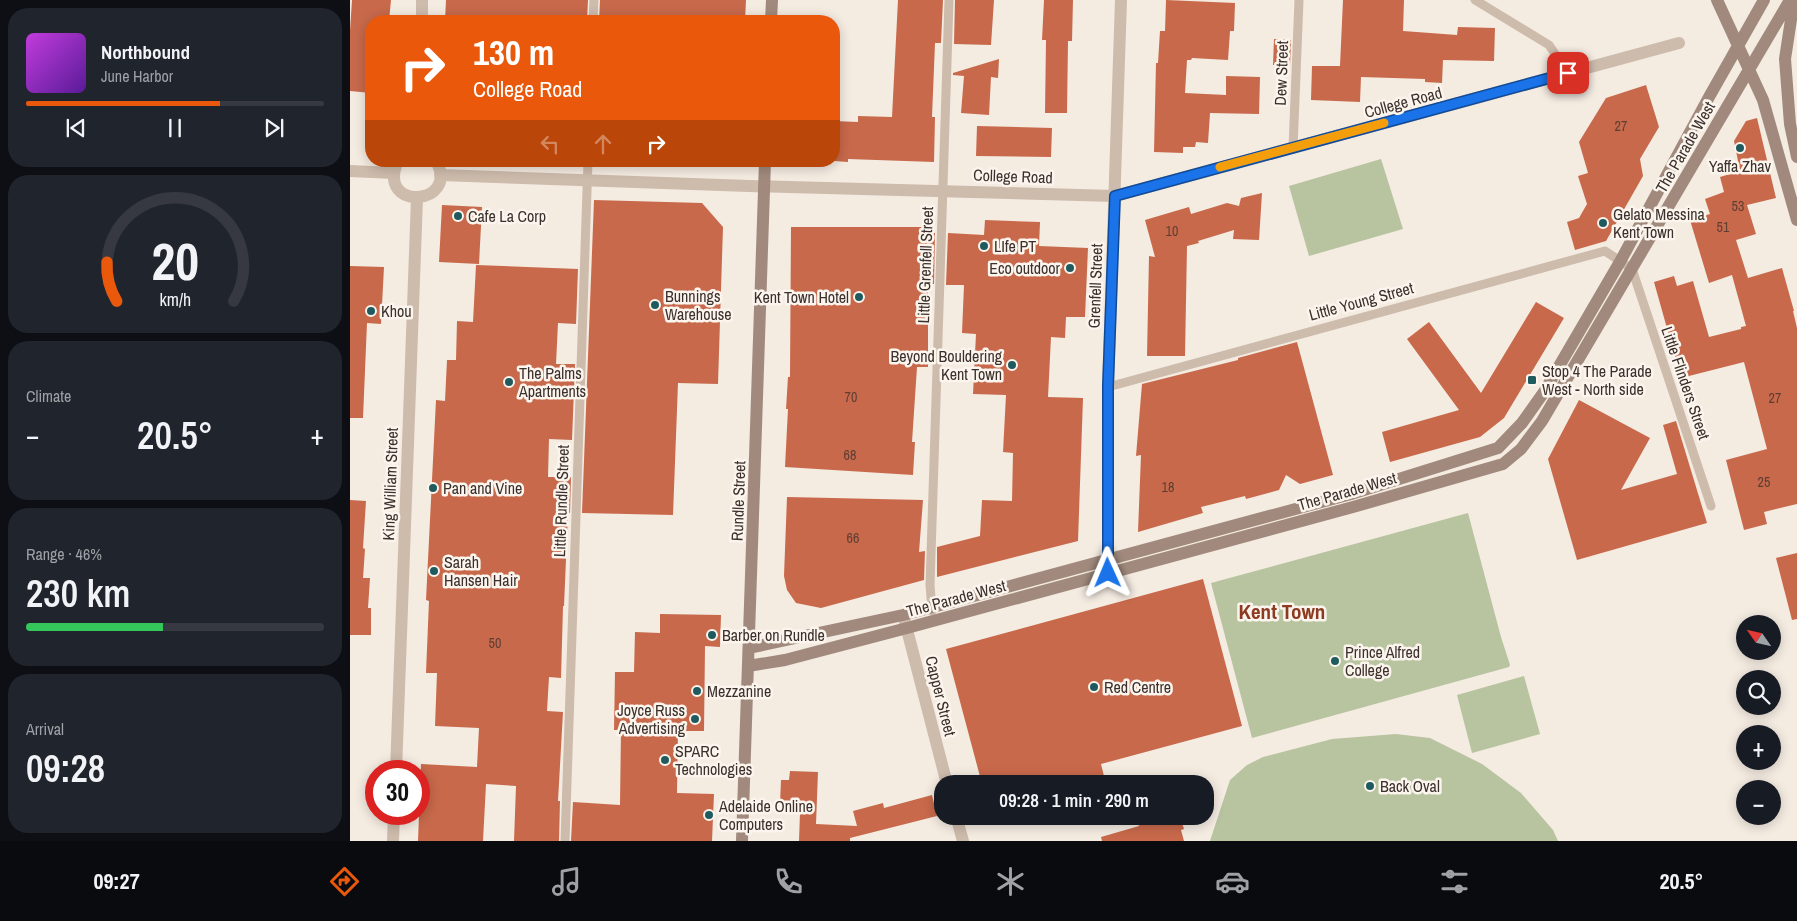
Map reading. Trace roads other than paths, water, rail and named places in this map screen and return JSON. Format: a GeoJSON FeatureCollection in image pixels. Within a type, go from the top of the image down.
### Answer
{"type":"FeatureCollection","features":[{"type":"Feature","properties":{"kind":"street"},"geometry":{"type":"LineString","coordinates":[[422,0],[422,15]]}},
{"type":"Feature","properties":{"kind":"street"},"geometry":{"type":"LineString","coordinates":[[771,15],[772,0]]}},
{"type":"Feature","properties":{"kind":"street","name":"Grenfell Street"},"geometry":{"type":"LineString","coordinates":[[1108,573],[1108,386],[1121,0]]}},
{"type":"Feature","properties":{"kind":"street"},"geometry":{"type":"LineString","coordinates":[[1716,0],[1763,100],[1797,220]]}},
{"type":"Feature","properties":{"kind":"street","name":"The Parade West"},"geometry":{"type":"LineString","coordinates":[[749,648],[903,615],[1351,494],[1498,448],[1522,423],[1544,392],[1621,260],[1764,0]]}},
{"type":"Feature","properties":{"kind":"street","name":"The Parade West"},"geometry":{"type":"LineString","coordinates":[[748,666],[785,660],[907,628],[1353,507],[1503,464],[1521,449],[1542,421],[1790,0]]}},
{"type":"Feature","properties":{"kind":"street"},"geometry":{"type":"LineString","coordinates":[[1794,0],[1785,59],[1790,124],[1797,157]]}},
{"type":"Feature","properties":{"kind":"street"},"geometry":{"type":"LineString","coordinates":[[1785,59],[1797,37]]}},
{"type":"Feature","properties":{"kind":"street","name":"College Road"},"geometry":{"type":"LineString","coordinates":[[440,175],[1115,196],[1679,43]]}},
{"type":"Feature","properties":{"kind":"street"},"geometry":{"type":"LineString","coordinates":[[350,171],[396,167],[394,179],[398,189],[409,196],[417,198],[429,194],[436,188],[440,175],[439,167]]}},
{"type":"Feature","properties":{"kind":"street","name":"Rundle Street"},"geometry":{"type":"LineString","coordinates":[[742,841],[765,167]]}},
{"type":"Feature","properties":{"kind":"street","name":"King William Street"},"geometry":{"type":"LineString","coordinates":[[396,760],[417,198]]}},
{"type":"Feature","properties":{"kind":"street","name":"Capper Street"},"geometry":{"type":"LineString","coordinates":[[903,615],[946,775]]}},
{"type":"Feature","properties":{"kind":"street"},"geometry":{"type":"LineString","coordinates":[[393,841],[394,825]]}},
{"type":"Feature","properties":{"kind":"street"},"geometry":{"type":"LineString","coordinates":[[959,825],[963,841]]}},
{"type":"Feature","properties":{"kind":"lane"},"geometry":{"type":"LineString","coordinates":[[593,15],[594,0]]}},
{"type":"Feature","properties":{"kind":"lane","name":"Little Grenfell Street"},"geometry":{"type":"LineString","coordinates":[[933,621],[930,586],[949,0]]}},
{"type":"Feature","properties":{"kind":"lane","name":"Dew Street"},"geometry":{"type":"LineString","coordinates":[[1293,148],[1299,0]]}},
{"type":"Feature","properties":{"kind":"lane"},"geometry":{"type":"LineString","coordinates":[[1475,0],[1549,45],[1568,73]]}},
{"type":"Feature","properties":{"kind":"lane","name":"Little Rundle Street"},"geometry":{"type":"LineString","coordinates":[[565,841],[588,167]]}},
{"type":"Feature","properties":{"kind":"lane","name":"Little Young Street"},"geometry":{"type":"LineString","coordinates":[[1108,386],[1605,251],[1621,260]]}},
{"type":"Feature","properties":{"kind":"lane"},"geometry":{"type":"LineString","coordinates":[[1621,260],[1632,269]]}},
{"type":"Feature","properties":{"kind":"lane","name":"Little Flinders Street"},"geometry":{"type":"LineString","coordinates":[[1632,269],[1711,506]]}},
{"type":"Feature","properties":{"kind":"place","name":"Yaffa Zhav"},"geometry":{"type":"Point","coordinates":[1740,148]}},
{"type":"Feature","properties":{"kind":"place","name":"Cafe La Corp"},"geometry":{"type":"Point","coordinates":[458,216]}},
{"type":"Feature","properties":{"kind":"place","name":"Gelato Messina Kent Town"},"geometry":{"type":"Point","coordinates":[1603,223]}},
{"type":"Feature","properties":{"kind":"place","name":"LIfe PT"},"geometry":{"type":"Point","coordinates":[984,246]}},
{"type":"Feature","properties":{"kind":"place","name":"Eco outdoor"},"geometry":{"type":"Point","coordinates":[1070,268]}},
{"type":"Feature","properties":{"kind":"place","name":"Kent Town Hotel"},"geometry":{"type":"Point","coordinates":[859,297]}},
{"type":"Feature","properties":{"kind":"place","name":"Bunnings Warehouse"},"geometry":{"type":"Point","coordinates":[655,305]}},
{"type":"Feature","properties":{"kind":"place","name":"Khou"},"geometry":{"type":"Point","coordinates":[371,311]}},
{"type":"Feature","properties":{"kind":"place","name":"Beyond Bouldering Kent Town"},"geometry":{"type":"Point","coordinates":[1012,365]}},
{"type":"Feature","properties":{"kind":"place","name":"Stop 4 The Parade West - North side"},"geometry":{"type":"Point","coordinates":[1532,380]}},
{"type":"Feature","properties":{"kind":"place","name":"The Palms Apartments"},"geometry":{"type":"Point","coordinates":[509,382]}},
{"type":"Feature","properties":{"kind":"place","name":"Pan and Vine"},"geometry":{"type":"Point","coordinates":[433,488]}},
{"type":"Feature","properties":{"kind":"place","name":"Sarah Hansen Hair"},"geometry":{"type":"Point","coordinates":[434,571]}},
{"type":"Feature","properties":{"kind":"place","name":"Barber on Rundle"},"geometry":{"type":"Point","coordinates":[712,635]}},
{"type":"Feature","properties":{"kind":"place","name":"Prince Alfred College"},"geometry":{"type":"Point","coordinates":[1335,661]}},
{"type":"Feature","properties":{"kind":"place","name":"Red Centre"},"geometry":{"type":"Point","coordinates":[1094,687]}},
{"type":"Feature","properties":{"kind":"place","name":"Mezzanine"},"geometry":{"type":"Point","coordinates":[697,691]}},
{"type":"Feature","properties":{"kind":"place","name":"Joyce Russ Advertising"},"geometry":{"type":"Point","coordinates":[695,719]}},
{"type":"Feature","properties":{"kind":"place","name":"SPARC Technologies"},"geometry":{"type":"Point","coordinates":[665,760]}},
{"type":"Feature","properties":{"kind":"place","name":"Back Oval"},"geometry":{"type":"Point","coordinates":[1370,786]}},
{"type":"Feature","properties":{"kind":"place","name":"Adelaide Online Computers"},"geometry":{"type":"Point","coordinates":[709,815]}},
{"type":"Feature","properties":{"kind":"district","name":"Kent Town"},"geometry":{"type":"Point","coordinates":[1282,611]}}]}
